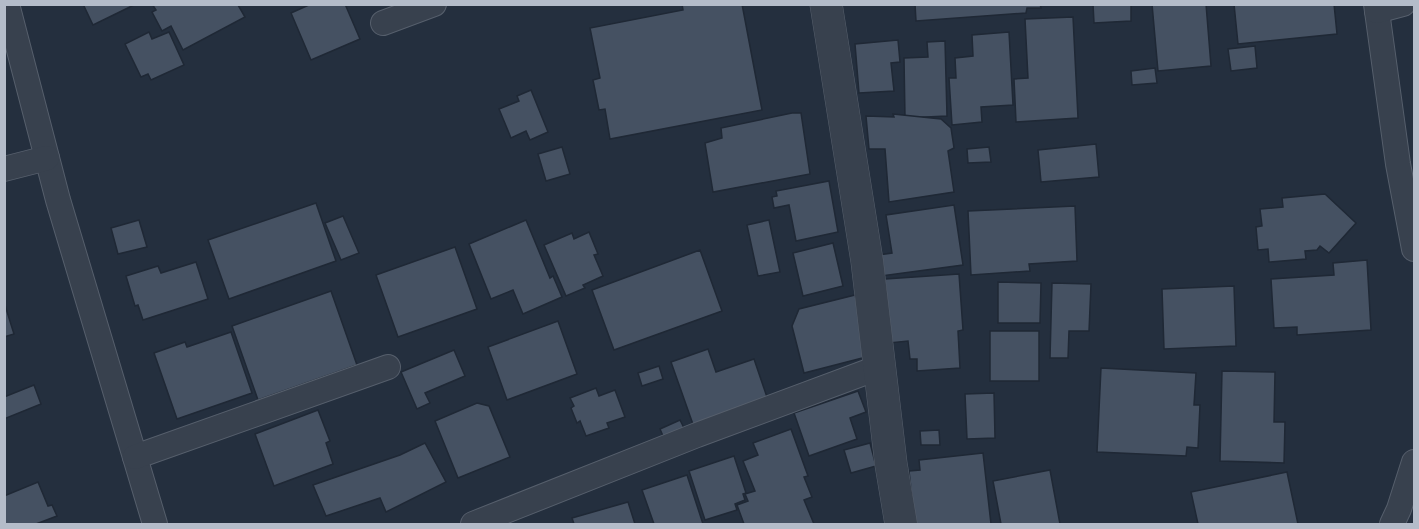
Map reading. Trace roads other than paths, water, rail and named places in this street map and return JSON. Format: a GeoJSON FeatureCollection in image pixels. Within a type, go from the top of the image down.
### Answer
{"type":"FeatureCollection","features":[{"type":"Feature","properties":{"kind":"street"},"geometry":{"type":"LineString","coordinates":[[7,4],[47,158],[135,457],[150,523]]}},
{"type":"Feature","properties":{"kind":"street"},"geometry":{"type":"LineString","coordinates":[[383,23],[434,4]]}},
{"type":"Feature","properties":{"kind":"street"},"geometry":{"type":"LineString","coordinates":[[826,4],[867,261],[891,464],[901,525]]}},
{"type":"Feature","properties":{"kind":"street"},"geometry":{"type":"LineString","coordinates":[[1402,4],[1377,8],[1398,164],[1414,249]]}},
{"type":"Feature","properties":{"kind":"street"},"geometry":{"type":"LineString","coordinates":[[4,169],[47,158]]}},
{"type":"Feature","properties":{"kind":"street"},"geometry":{"type":"LineString","coordinates":[[472,525],[697,435],[880,367]]}},
{"type":"Feature","properties":{"kind":"street"},"geometry":{"type":"LineString","coordinates":[[135,457],[388,368]]}},
{"type":"Feature","properties":{"kind":"street"},"geometry":{"type":"LineString","coordinates":[[1392,525],[1414,462]]}}]}
